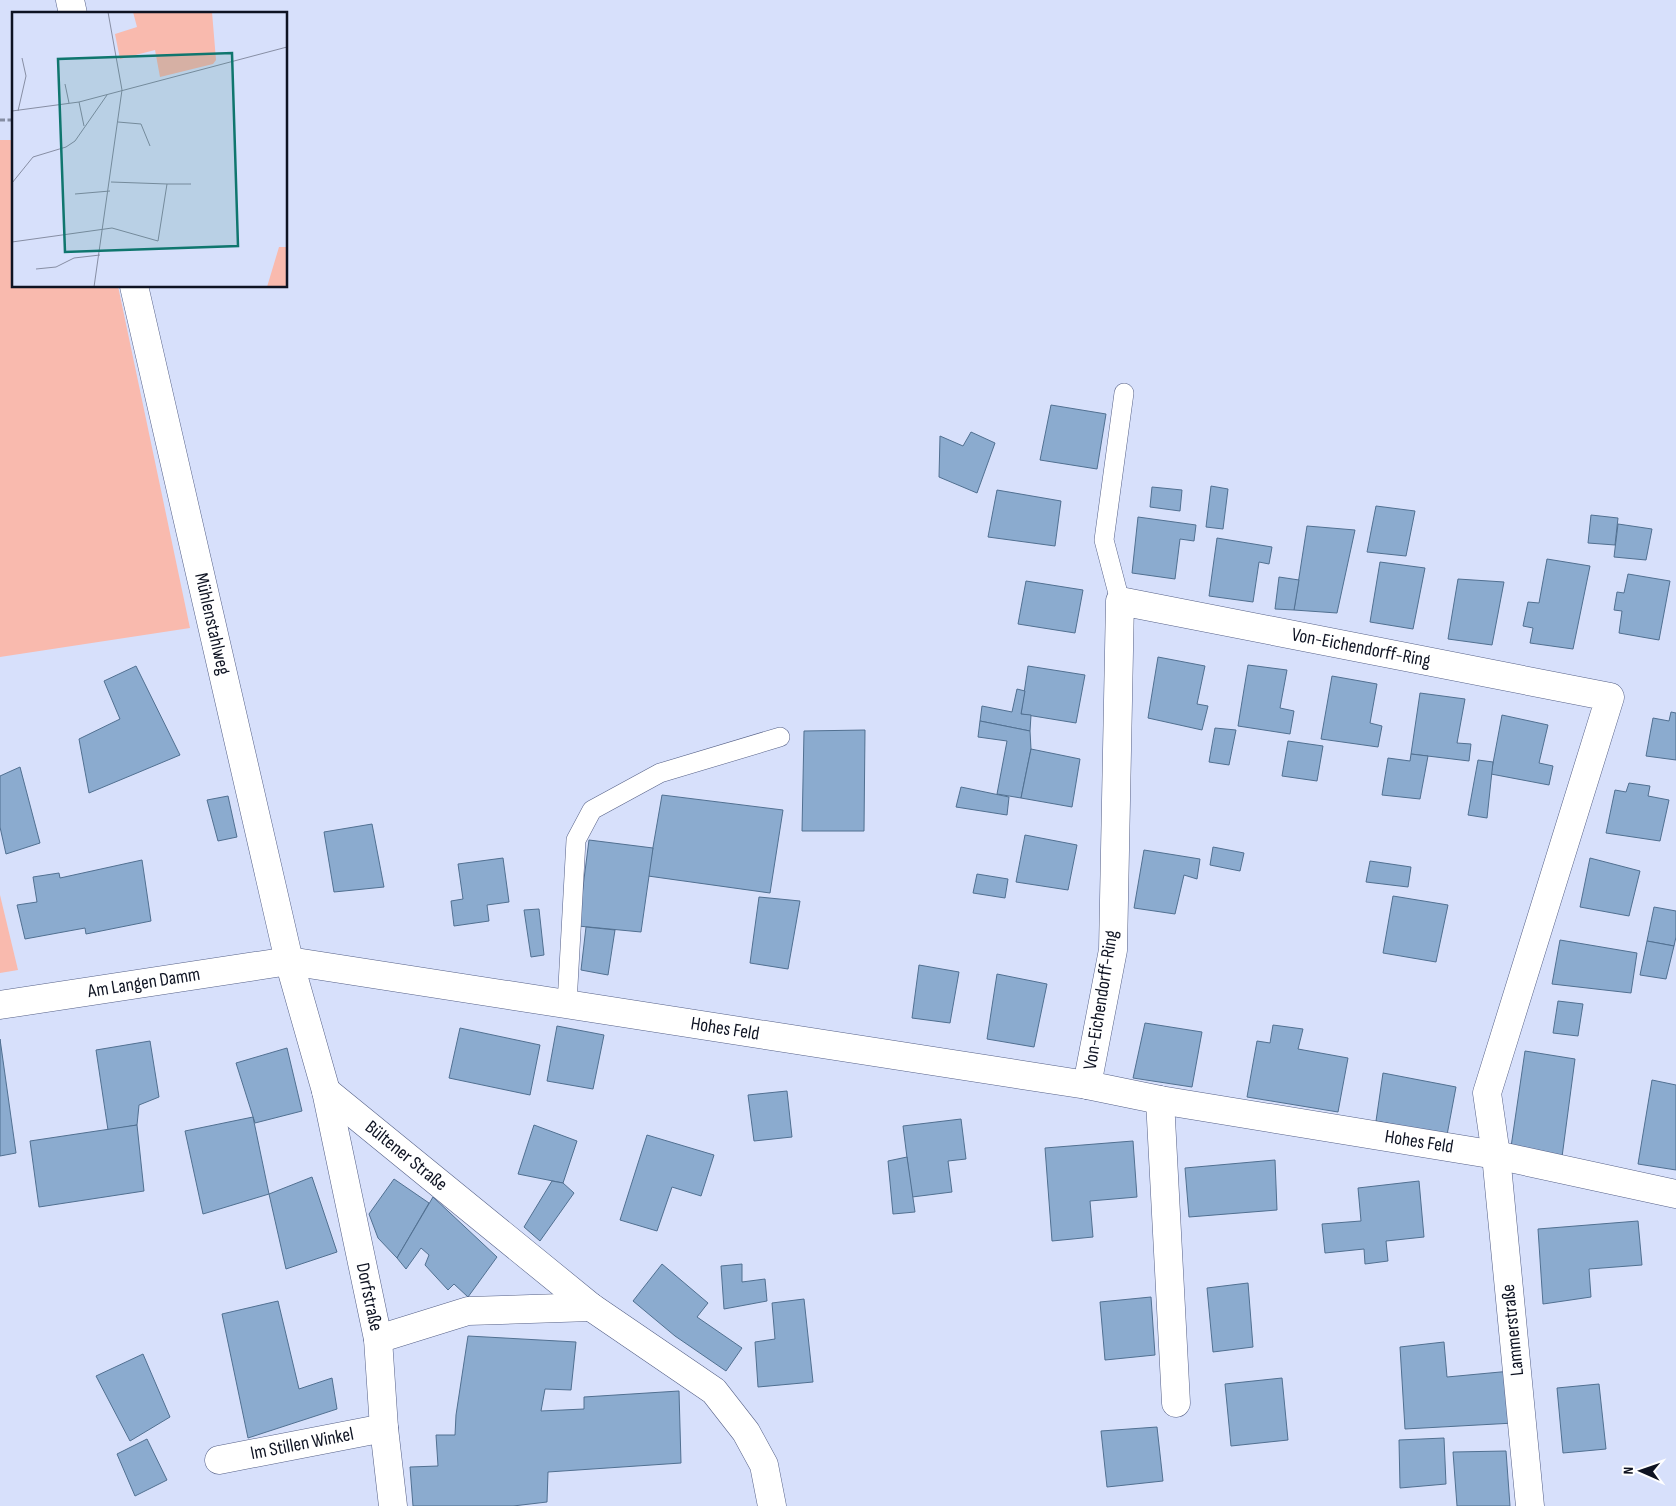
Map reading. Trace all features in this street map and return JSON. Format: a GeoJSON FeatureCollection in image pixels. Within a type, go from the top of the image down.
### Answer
{"type":"FeatureCollection","features":[{"type":"Feature","properties":{"kind":"street","name":"Mühlenstahlweg"},"geometry":{"type":"LineString","coordinates":[[134,288],[289,961]]}},
{"type":"Feature","properties":{"kind":"street","name":"Von-Eichendorff-Ring"},"geometry":{"type":"LineString","coordinates":[[1087,1085],[1113,950],[1120,601],[1610,697],[1487,1092],[1496,1155]]}},
{"type":"Feature","properties":{"kind":"street","name":"Hohes Feld"},"geometry":{"type":"LineString","coordinates":[[289,961],[1087,1085],[1160,1100],[1496,1155],[1676,1194]]}},
{"type":"Feature","properties":{"kind":"street","name":"Am Langen Damm"},"geometry":{"type":"LineString","coordinates":[[0,1005],[289,961]]}},
{"type":"Feature","properties":{"kind":"street"},"geometry":{"type":"LineString","coordinates":[[289,961],[326,1091]]}},
{"type":"Feature","properties":{"kind":"street","name":"Bültener Straße"},"geometry":{"type":"LineString","coordinates":[[326,1091],[591,1307],[714,1391],[746,1432],[764,1465],[772,1506]]}},
{"type":"Feature","properties":{"kind":"street","name":"Dorfstraße"},"geometry":{"type":"LineString","coordinates":[[326,1091],[378,1339],[384,1428],[393,1506]]}},
{"type":"Feature","properties":{"kind":"street"},"geometry":{"type":"LineString","coordinates":[[1160,1100],[1176,1403]]}},
{"type":"Feature","properties":{"kind":"street","name":"Lammerstraße"},"geometry":{"type":"LineString","coordinates":[[1496,1155],[1530,1506]]}},
{"type":"Feature","properties":{"kind":"street"},"geometry":{"type":"LineString","coordinates":[[378,1339],[468,1310],[591,1307]]}},
{"type":"Feature","properties":{"kind":"street","name":"Im Stillen Winkel"},"geometry":{"type":"LineString","coordinates":[[219,1460],[384,1428]]}},
{"type":"Feature","properties":{"kind":"lane"},"geometry":{"type":"LineString","coordinates":[[1120,601],[1104,540],[1124,393]]}},
{"type":"Feature","properties":{"kind":"lane"},"geometry":{"type":"LineString","coordinates":[[567,1004],[576,840],[592,810],[660,773],[780,737]]}},
{"type":"Feature","properties":{"kind":"shaded area"},"geometry":{"type":"Polygon","coordinates":[[[0,140],[12,140],[12,288],[118,288],[190,628],[0,657],[0,140]]]}},
{"type":"Feature","properties":{"kind":"shaded area"},"geometry":{"type":"Polygon","coordinates":[[[0,895],[18,970],[0,973],[0,895]]]}},
{"type":"Feature","properties":{"kind":"building"},"geometry":{"type":"Polygon","coordinates":[[[1051,405],[1106,414],[1097,469],[1040,460],[1051,405]]]}},
{"type":"Feature","properties":{"kind":"building"},"geometry":{"type":"Polygon","coordinates":[[[971,432],[995,443],[977,493],[939,477],[940,436],[963,446],[971,432]]]}},
{"type":"Feature","properties":{"kind":"building"},"geometry":{"type":"Polygon","coordinates":[[[1211,486],[1228,489],[1223,529],[1206,527],[1211,486]]]}},
{"type":"Feature","properties":{"kind":"building"},"geometry":{"type":"Polygon","coordinates":[[[1152,487],[1182,490],[1180,511],[1150,507],[1152,487]]]}},
{"type":"Feature","properties":{"kind":"building"},"geometry":{"type":"Polygon","coordinates":[[[997,490],[1061,501],[1055,546],[988,537],[997,490]]]}},
{"type":"Feature","properties":{"kind":"building"},"geometry":{"type":"Polygon","coordinates":[[[1376,506],[1415,511],[1406,556],[1367,552],[1376,506]]]}},
{"type":"Feature","properties":{"kind":"building"},"geometry":{"type":"Polygon","coordinates":[[[1591,515],[1618,518],[1615,545],[1588,543],[1591,515]]]}},
{"type":"Feature","properties":{"kind":"building"},"geometry":{"type":"Polygon","coordinates":[[[1138,517],[1196,525],[1194,541],[1180,539],[1175,579],[1132,573],[1138,517]]]}},
{"type":"Feature","properties":{"kind":"building"},"geometry":{"type":"Polygon","coordinates":[[[1618,524],[1652,529],[1646,560],[1614,557],[1618,524]]]}},
{"type":"Feature","properties":{"kind":"building"},"geometry":{"type":"Polygon","coordinates":[[[1307,526],[1355,530],[1337,613],[1294,610],[1307,526]]]}},
{"type":"Feature","properties":{"kind":"building"},"geometry":{"type":"Polygon","coordinates":[[[1217,538],[1272,547],[1269,564],[1259,562],[1253,602],[1209,596],[1217,538]]]}},
{"type":"Feature","properties":{"kind":"building"},"geometry":{"type":"Polygon","coordinates":[[[1547,559],[1590,566],[1573,649],[1530,643],[1533,628],[1523,626],[1528,602],[1539,603],[1547,559]]]}},
{"type":"Feature","properties":{"kind":"building"},"geometry":{"type":"Polygon","coordinates":[[[1380,562],[1425,568],[1413,629],[1370,622],[1380,562]]]}},
{"type":"Feature","properties":{"kind":"building"},"geometry":{"type":"Polygon","coordinates":[[[1628,574],[1670,581],[1659,640],[1619,633],[1622,611],[1614,610],[1617,592],[1624,593],[1628,574]]]}},
{"type":"Feature","properties":{"kind":"building"},"geometry":{"type":"Polygon","coordinates":[[[1279,577],[1299,580],[1294,610],[1275,609],[1279,577]]]}},
{"type":"Feature","properties":{"kind":"building"},"geometry":{"type":"Polygon","coordinates":[[[1458,579],[1504,582],[1492,645],[1448,639],[1458,579]]]}},
{"type":"Feature","properties":{"kind":"building"},"geometry":{"type":"Polygon","coordinates":[[[1026,581],[1083,590],[1075,633],[1018,624],[1026,581]]]}},
{"type":"Feature","properties":{"kind":"building"},"geometry":{"type":"Polygon","coordinates":[[[1158,657],[1205,666],[1197,704],[1208,706],[1202,730],[1148,718],[1158,657]]]}},
{"type":"Feature","properties":{"kind":"building"},"geometry":{"type":"Polygon","coordinates":[[[1248,665],[1287,670],[1280,708],[1294,711],[1290,734],[1238,726],[1248,665]]]}},
{"type":"Feature","properties":{"kind":"building"},"geometry":{"type":"Polygon","coordinates":[[[136,666],[180,755],[89,793],[79,739],[120,719],[104,681],[136,666]]]}},
{"type":"Feature","properties":{"kind":"building"},"geometry":{"type":"Polygon","coordinates":[[[1028,666],[1085,675],[1076,723],[1021,714],[1028,666]]]}},
{"type":"Feature","properties":{"kind":"building"},"geometry":{"type":"Polygon","coordinates":[[[1332,676],[1377,684],[1370,723],[1382,726],[1378,747],[1321,739],[1332,676]]]}},
{"type":"Feature","properties":{"kind":"building"},"geometry":{"type":"Polygon","coordinates":[[[1017,689],[1025,691],[1021,714],[1031,715],[1030,731],[980,721],[982,706],[1012,712],[1017,689]]]}},
{"type":"Feature","properties":{"kind":"building"},"geometry":{"type":"Polygon","coordinates":[[[1420,693],[1465,699],[1457,743],[1471,744],[1469,761],[1411,754],[1420,693]]]}},
{"type":"Feature","properties":{"kind":"building"},"geometry":{"type":"Polygon","coordinates":[[[1671,712],[1676,713],[1676,760],[1646,756],[1653,718],[1669,721],[1671,712]]]}},
{"type":"Feature","properties":{"kind":"building"},"geometry":{"type":"Polygon","coordinates":[[[1502,715],[1548,725],[1539,763],[1553,766],[1549,785],[1491,774],[1502,715]]]}},
{"type":"Feature","properties":{"kind":"building"},"geometry":{"type":"Polygon","coordinates":[[[980,721],[1030,731],[1031,749],[1021,798],[997,794],[1007,741],[978,737],[980,721]]]}},
{"type":"Feature","properties":{"kind":"building"},"geometry":{"type":"Polygon","coordinates":[[[1215,728],[1236,730],[1229,765],[1209,762],[1215,728]]]}},
{"type":"Feature","properties":{"kind":"building"},"geometry":{"type":"Polygon","coordinates":[[[865,730],[864,831],[802,831],[804,731],[865,730]]]}},
{"type":"Feature","properties":{"kind":"building"},"geometry":{"type":"Polygon","coordinates":[[[1288,741],[1323,746],[1317,781],[1282,776],[1288,741]]]}},
{"type":"Feature","properties":{"kind":"building"},"geometry":{"type":"Polygon","coordinates":[[[1031,749],[1080,759],[1072,807],[1021,798],[1031,749]]]}},
{"type":"Feature","properties":{"kind":"building"},"geometry":{"type":"Polygon","coordinates":[[[1411,754],[1428,756],[1420,799],[1382,795],[1388,758],[1410,761],[1411,754]]]}},
{"type":"Feature","properties":{"kind":"building"},"geometry":{"type":"Polygon","coordinates":[[[1478,760],[1493,762],[1487,818],[1468,815],[1478,760]]]}},
{"type":"Feature","properties":{"kind":"building"},"geometry":{"type":"Polygon","coordinates":[[[20,767],[40,843],[6,854],[0,827],[0,776],[20,767]]]}},
{"type":"Feature","properties":{"kind":"building"},"geometry":{"type":"Polygon","coordinates":[[[1629,783],[1650,786],[1648,796],[1669,800],[1660,841],[1606,833],[1615,790],[1626,792],[1629,783]]]}},
{"type":"Feature","properties":{"kind":"building"},"geometry":{"type":"Polygon","coordinates":[[[961,787],[1009,797],[1007,815],[956,807],[961,787]]]}},
{"type":"Feature","properties":{"kind":"building"},"geometry":{"type":"Polygon","coordinates":[[[662,795],[783,810],[770,893],[648,876],[662,795]]]}},
{"type":"Feature","properties":{"kind":"building"},"geometry":{"type":"Polygon","coordinates":[[[228,796],[237,837],[218,841],[207,800],[228,796]]]}},
{"type":"Feature","properties":{"kind":"building"},"geometry":{"type":"Polygon","coordinates":[[[372,824],[384,887],[334,892],[324,832],[372,824]]]}},
{"type":"Feature","properties":{"kind":"building"},"geometry":{"type":"Polygon","coordinates":[[[1025,835],[1077,845],[1068,890],[1016,882],[1025,835]]]}},
{"type":"Feature","properties":{"kind":"building"},"geometry":{"type":"Polygon","coordinates":[[[589,840],[653,848],[641,932],[578,926],[589,840]]]}},
{"type":"Feature","properties":{"kind":"building"},"geometry":{"type":"Polygon","coordinates":[[[1213,847],[1244,853],[1240,871],[1210,865],[1213,847]]]}},
{"type":"Feature","properties":{"kind":"building"},"geometry":{"type":"Polygon","coordinates":[[[1144,850],[1200,859],[1197,879],[1184,875],[1175,914],[1134,908],[1144,850]]]}},
{"type":"Feature","properties":{"kind":"building"},"geometry":{"type":"Polygon","coordinates":[[[503,858],[509,902],[487,905],[489,921],[454,926],[451,901],[463,899],[458,864],[503,858]]]}},
{"type":"Feature","properties":{"kind":"building"},"geometry":{"type":"Polygon","coordinates":[[[1590,858],[1640,871],[1629,916],[1580,907],[1590,858]]]}},
{"type":"Feature","properties":{"kind":"building"},"geometry":{"type":"Polygon","coordinates":[[[142,860],[151,921],[86,934],[85,928],[25,939],[17,905],[37,902],[33,877],[59,873],[60,878],[142,860]]]}},
{"type":"Feature","properties":{"kind":"building"},"geometry":{"type":"Polygon","coordinates":[[[1370,861],[1411,867],[1408,887],[1366,882],[1370,861]]]}},
{"type":"Feature","properties":{"kind":"building"},"geometry":{"type":"Polygon","coordinates":[[[977,874],[1008,879],[1005,898],[973,893],[977,874]]]}},
{"type":"Feature","properties":{"kind":"building"},"geometry":{"type":"Polygon","coordinates":[[[1393,896],[1448,905],[1436,962],[1383,953],[1393,896]]]}},
{"type":"Feature","properties":{"kind":"building"},"geometry":{"type":"Polygon","coordinates":[[[759,897],[800,901],[788,969],[750,963],[759,897]]]}},
{"type":"Feature","properties":{"kind":"building"},"geometry":{"type":"Polygon","coordinates":[[[1654,907],[1676,911],[1674,946],[1647,941],[1654,907]]]}},
{"type":"Feature","properties":{"kind":"building"},"geometry":{"type":"Polygon","coordinates":[[[539,909],[544,955],[531,957],[524,910],[539,909]]]}},
{"type":"Feature","properties":{"kind":"building"},"geometry":{"type":"Polygon","coordinates":[[[586,927],[615,930],[608,975],[581,970],[586,927]]]}},
{"type":"Feature","properties":{"kind":"building"},"geometry":{"type":"Polygon","coordinates":[[[1560,940],[1637,953],[1631,993],[1552,984],[1560,940]]]}},
{"type":"Feature","properties":{"kind":"building"},"geometry":{"type":"Polygon","coordinates":[[[1647,941],[1674,946],[1666,979],[1640,975],[1647,941]]]}},
{"type":"Feature","properties":{"kind":"building"},"geometry":{"type":"Polygon","coordinates":[[[919,965],[959,972],[950,1023],[912,1018],[919,965]]]}},
{"type":"Feature","properties":{"kind":"building"},"geometry":{"type":"Polygon","coordinates":[[[997,974],[1047,984],[1034,1047],[987,1039],[997,974]]]}},
{"type":"Feature","properties":{"kind":"building"},"geometry":{"type":"Polygon","coordinates":[[[1558,1001],[1583,1004],[1578,1036],[1553,1033],[1558,1001]]]}},
{"type":"Feature","properties":{"kind":"building"},"geometry":{"type":"Polygon","coordinates":[[[1145,1023],[1202,1032],[1192,1087],[1133,1078],[1145,1023]]]}},
{"type":"Feature","properties":{"kind":"building"},"geometry":{"type":"Polygon","coordinates":[[[1273,1025],[1303,1029],[1298,1049],[1348,1058],[1338,1112],[1247,1097],[1257,1041],[1270,1043],[1273,1025]]]}},
{"type":"Feature","properties":{"kind":"building"},"geometry":{"type":"Polygon","coordinates":[[[557,1026],[604,1035],[593,1089],[547,1081],[557,1026]]]}},
{"type":"Feature","properties":{"kind":"building"},"geometry":{"type":"Polygon","coordinates":[[[460,1028],[540,1045],[530,1095],[449,1078],[460,1028]]]}},
{"type":"Feature","properties":{"kind":"building"},"geometry":{"type":"Polygon","coordinates":[[[0,1039],[16,1153],[0,1156],[0,1039]]]}},
{"type":"Feature","properties":{"kind":"building"},"geometry":{"type":"Polygon","coordinates":[[[150,1041],[159,1097],[139,1105],[137,1125],[108,1130],[96,1050],[150,1041]]]}},
{"type":"Feature","properties":{"kind":"building"},"geometry":{"type":"Polygon","coordinates":[[[287,1048],[302,1111],[255,1123],[236,1063],[287,1048]]]}},
{"type":"Feature","properties":{"kind":"building"},"geometry":{"type":"Polygon","coordinates":[[[1525,1051],[1575,1059],[1562,1157],[1511,1147],[1525,1051]]]}},
{"type":"Feature","properties":{"kind":"building"},"geometry":{"type":"Polygon","coordinates":[[[1383,1073],[1456,1087],[1447,1135],[1376,1121],[1383,1073]]]}},
{"type":"Feature","properties":{"kind":"building"},"geometry":{"type":"Polygon","coordinates":[[[1652,1080],[1676,1085],[1676,1170],[1638,1164],[1652,1080]]]}},
{"type":"Feature","properties":{"kind":"building"},"geometry":{"type":"Polygon","coordinates":[[[787,1091],[792,1137],[754,1141],[748,1095],[787,1091]]]}},
{"type":"Feature","properties":{"kind":"building"},"geometry":{"type":"Polygon","coordinates":[[[253,1117],[269,1194],[203,1214],[185,1131],[253,1117]]]}},
{"type":"Feature","properties":{"kind":"building"},"geometry":{"type":"Polygon","coordinates":[[[961,1119],[966,1159],[948,1161],[952,1192],[912,1197],[903,1126],[961,1119]]]}},
{"type":"Feature","properties":{"kind":"building"},"geometry":{"type":"Polygon","coordinates":[[[137,1125],[144,1191],[39,1207],[30,1141],[137,1125]]]}},
{"type":"Feature","properties":{"kind":"building"},"geometry":{"type":"Polygon","coordinates":[[[534,1125],[577,1141],[563,1183],[518,1174],[534,1125]]]}},
{"type":"Feature","properties":{"kind":"building"},"geometry":{"type":"Polygon","coordinates":[[[647,1135],[714,1155],[701,1196],[672,1187],[657,1231],[620,1220],[647,1135]]]}},
{"type":"Feature","properties":{"kind":"building"},"geometry":{"type":"Polygon","coordinates":[[[1133,1141],[1137,1197],[1090,1201],[1093,1237],[1052,1241],[1045,1148],[1133,1141]]]}},
{"type":"Feature","properties":{"kind":"building"},"geometry":{"type":"Polygon","coordinates":[[[907,1157],[915,1212],[893,1214],[888,1161],[907,1157]]]}},
{"type":"Feature","properties":{"kind":"building"},"geometry":{"type":"Polygon","coordinates":[[[1275,1160],[1277,1210],[1189,1217],[1185,1168],[1275,1160]]]}},
{"type":"Feature","properties":{"kind":"building"},"geometry":{"type":"Polygon","coordinates":[[[312,1177],[337,1252],[286,1269],[269,1194],[312,1177]]]}},
{"type":"Feature","properties":{"kind":"building"},"geometry":{"type":"Polygon","coordinates":[[[394,1179],[429,1203],[397,1258],[378,1238],[369,1214],[394,1179]]]}},
{"type":"Feature","properties":{"kind":"building"},"geometry":{"type":"Polygon","coordinates":[[[552,1181],[563,1183],[574,1193],[540,1241],[524,1227],[552,1181]]]}},
{"type":"Feature","properties":{"kind":"building"},"geometry":{"type":"Polygon","coordinates":[[[1419,1181],[1424,1237],[1386,1241],[1388,1261],[1365,1264],[1364,1249],[1325,1253],[1322,1224],[1361,1221],[1358,1188],[1419,1181]]]}},
{"type":"Feature","properties":{"kind":"building"},"geometry":{"type":"Polygon","coordinates":[[[433,1197],[497,1257],[468,1297],[454,1284],[448,1290],[425,1265],[429,1255],[421,1248],[406,1269],[397,1258],[433,1197]]]}},
{"type":"Feature","properties":{"kind":"building"},"geometry":{"type":"Polygon","coordinates":[[[1638,1221],[1642,1265],[1589,1269],[1591,1297],[1543,1304],[1538,1229],[1638,1221]]]}},
{"type":"Feature","properties":{"kind":"building"},"geometry":{"type":"Polygon","coordinates":[[[662,1264],[708,1303],[697,1317],[742,1348],[726,1371],[675,1336],[633,1301],[662,1264]]]}},
{"type":"Feature","properties":{"kind":"building"},"geometry":{"type":"Polygon","coordinates":[[[742,1264],[742,1282],[765,1279],[767,1301],[724,1309],[721,1266],[742,1264]]]}},
{"type":"Feature","properties":{"kind":"building"},"geometry":{"type":"Polygon","coordinates":[[[1248,1283],[1253,1347],[1213,1352],[1207,1288],[1248,1283]]]}},
{"type":"Feature","properties":{"kind":"building"},"geometry":{"type":"Polygon","coordinates":[[[1151,1297],[1155,1355],[1105,1360],[1100,1302],[1151,1297]]]}},
{"type":"Feature","properties":{"kind":"building"},"geometry":{"type":"Polygon","coordinates":[[[804,1299],[813,1382],[758,1387],[755,1342],[775,1339],[772,1303],[804,1299]]]}},
{"type":"Feature","properties":{"kind":"building"},"geometry":{"type":"Polygon","coordinates":[[[278,1301],[299,1389],[332,1378],[337,1409],[248,1438],[222,1314],[278,1301]]]}},
{"type":"Feature","properties":{"kind":"building"},"geometry":{"type":"Polygon","coordinates":[[[468,1336],[576,1342],[571,1390],[545,1389],[541,1411],[584,1409],[584,1397],[679,1391],[681,1463],[548,1472],[547,1502],[513,1506],[413,1506],[410,1467],[438,1466],[436,1435],[455,1435],[456,1415],[468,1336]]]}},
{"type":"Feature","properties":{"kind":"building"},"geometry":{"type":"Polygon","coordinates":[[[1444,1342],[1447,1377],[1511,1371],[1514,1423],[1405,1429],[1400,1347],[1444,1342]]]}},
{"type":"Feature","properties":{"kind":"building"},"geometry":{"type":"Polygon","coordinates":[[[143,1354],[170,1417],[130,1441],[96,1376],[143,1354]]]}},
{"type":"Feature","properties":{"kind":"building"},"geometry":{"type":"Polygon","coordinates":[[[1282,1378],[1288,1440],[1231,1446],[1225,1384],[1282,1378]]]}},
{"type":"Feature","properties":{"kind":"building"},"geometry":{"type":"Polygon","coordinates":[[[1599,1384],[1606,1449],[1563,1453],[1557,1388],[1599,1384]]]}},
{"type":"Feature","properties":{"kind":"building"},"geometry":{"type":"Polygon","coordinates":[[[1157,1427],[1163,1481],[1107,1487],[1101,1431],[1157,1427]]]}},
{"type":"Feature","properties":{"kind":"building"},"geometry":{"type":"Polygon","coordinates":[[[1444,1438],[1446,1484],[1400,1488],[1399,1440],[1444,1438]]]}},
{"type":"Feature","properties":{"kind":"building"},"geometry":{"type":"Polygon","coordinates":[[[147,1439],[167,1480],[135,1496],[117,1454],[147,1439]]]}},
{"type":"Feature","properties":{"kind":"building"},"geometry":{"type":"Polygon","coordinates":[[[1506,1451],[1510,1506],[1457,1506],[1453,1452],[1506,1451]]]}}]}
